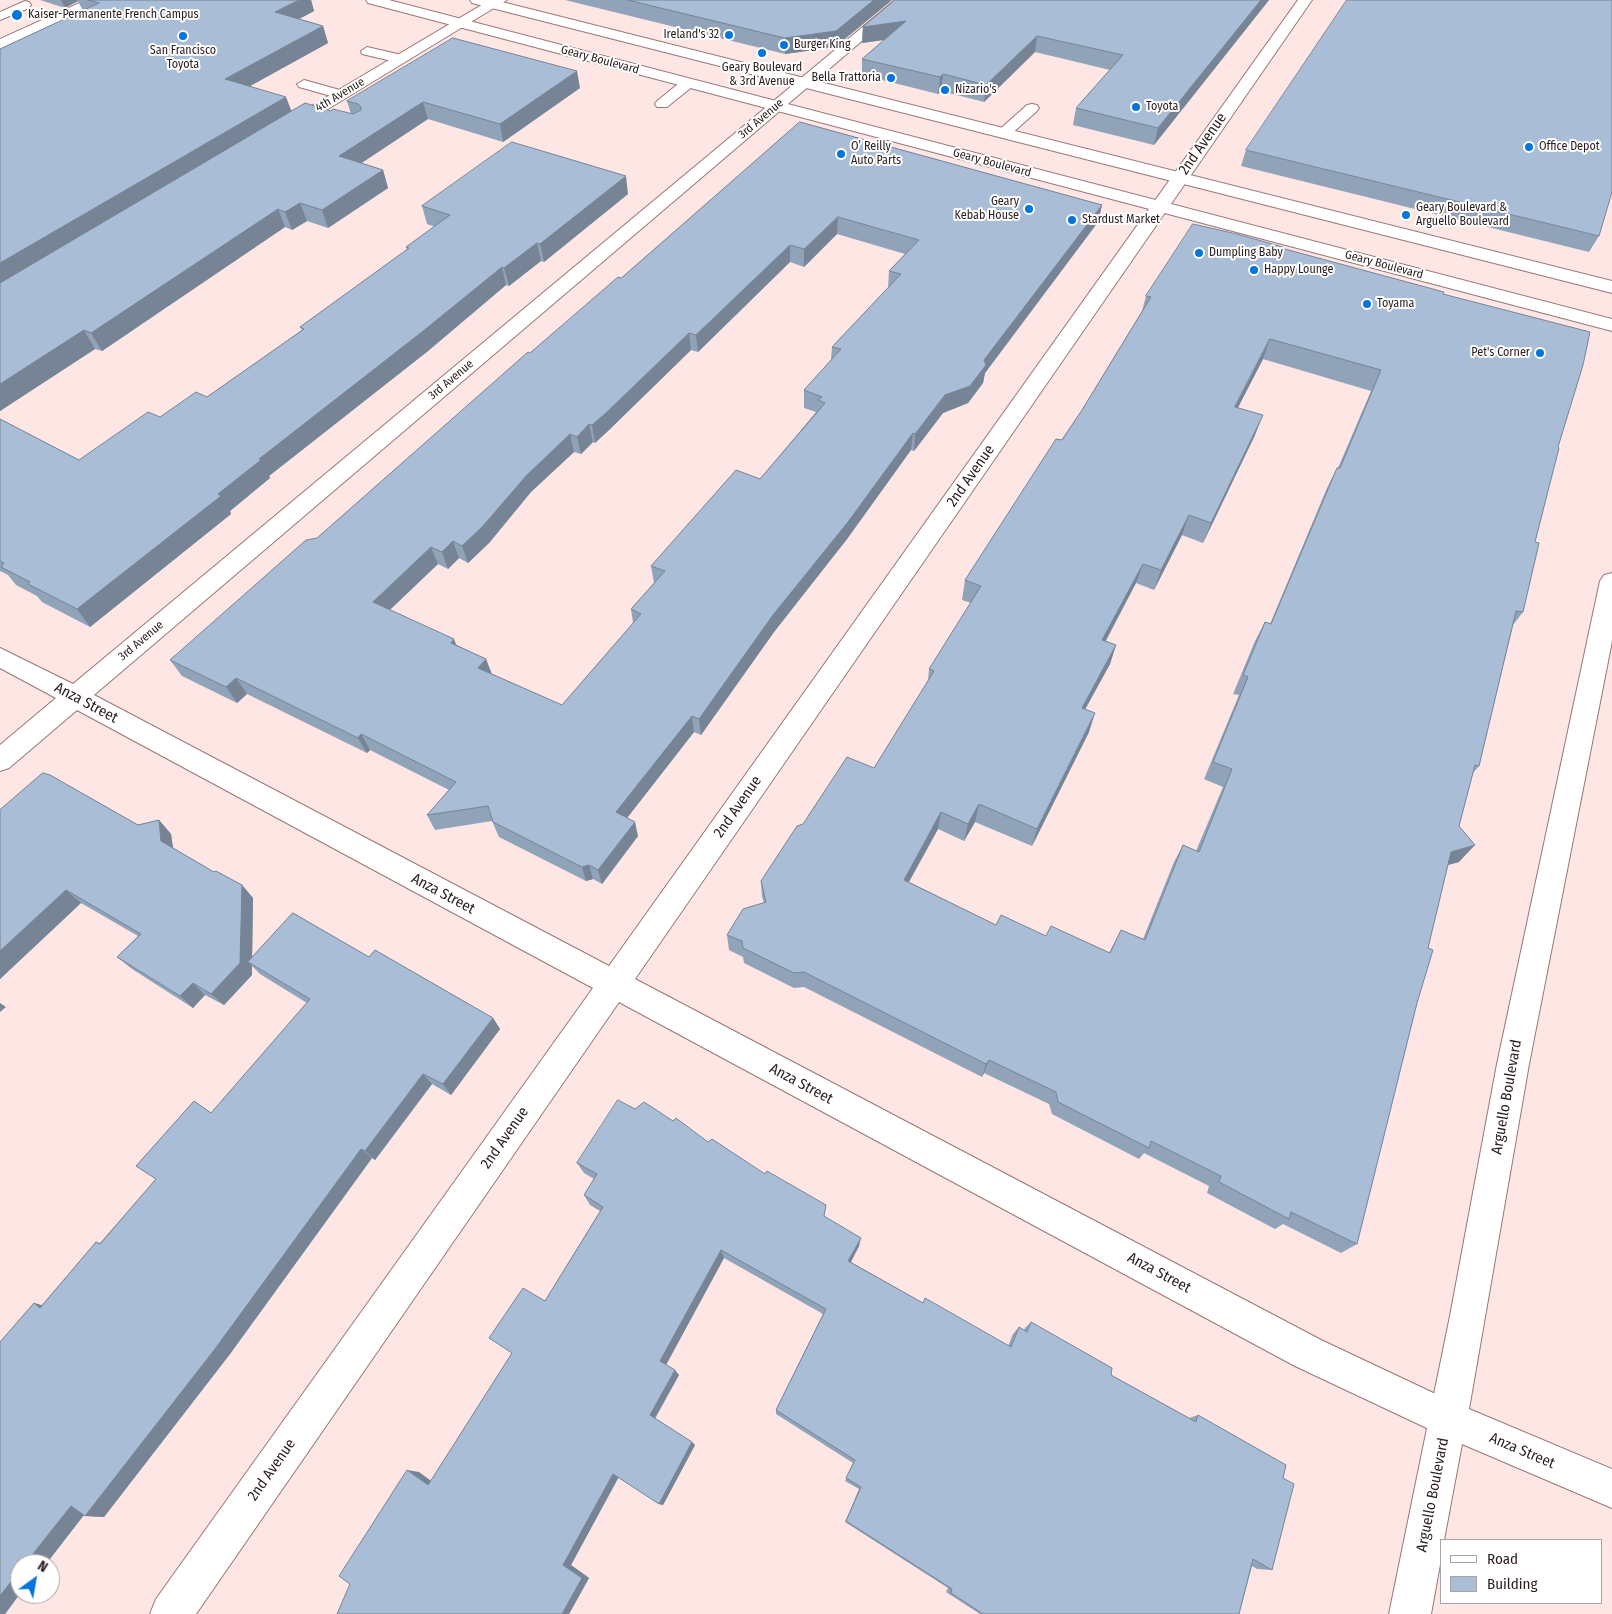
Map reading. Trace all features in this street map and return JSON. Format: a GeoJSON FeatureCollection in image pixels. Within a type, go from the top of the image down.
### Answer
{"type":"FeatureCollection","features":[{"type":"Feature","properties":{"kind":"street"},"geometry":{"type":"LineString","coordinates":[[0,45],[97,0]]}},
{"type":"Feature","properties":{"kind":"street","name":"Geary Boulevard"},"geometry":{"type":"LineString","coordinates":[[373,0],[1612,325]]}},
{"type":"Feature","properties":{"kind":"street","name":"Geary Boulevard"},"geometry":{"type":"LineString","coordinates":[[477,0],[497,2],[804,83],[1612,288]]}},
{"type":"Feature","properties":{"kind":"street","name":"3rd Avenue"},"geometry":{"type":"LineString","coordinates":[[0,760],[903,0]]}},
{"type":"Feature","properties":{"kind":"street","name":"2nd Avenue"},"geometry":{"type":"LineString","coordinates":[[170,1614],[1305,0]]}},
{"type":"Feature","properties":{"kind":"street","name":"4th Avenue"},"geometry":{"type":"LineString","coordinates":[[278,133],[497,2]]}},
{"type":"Feature","properties":{"kind":"street","name":"Arguello Boulevard"},"geometry":{"type":"LineString","coordinates":[[1410,1614],[1448,1420],[1513,1064],[1612,581]]}},
{"type":"Feature","properties":{"kind":"street","name":"Anza Street"},"geometry":{"type":"LineString","coordinates":[[0,658],[1308,1353],[1448,1420],[1612,1489]]}},
{"type":"Feature","properties":{"kind":"lane"},"geometry":{"type":"LineString","coordinates":[[0,16],[25,4]]}},
{"type":"Feature","properties":{"kind":"lane"},"geometry":{"type":"LineString","coordinates":[[367,50],[402,59]]}},
{"type":"Feature","properties":{"kind":"lane"},"geometry":{"type":"LineString","coordinates":[[662,104],[688,83]]}},
{"type":"Feature","properties":{"kind":"lane"},"geometry":{"type":"LineString","coordinates":[[304,84],[342,94]]}},
{"type":"Feature","properties":{"kind":"lane"},"geometry":{"type":"LineString","coordinates":[[1004,133],[1032,108]]}},
{"type":"Feature","properties":{"kind":"lane"},"geometry":{"type":"LineString","coordinates":[[312,112],[330,118]]}},
{"type":"Feature","properties":{"kind":"building"},"geometry":{"type":"Polygon","coordinates":[[[88,0],[299,0],[275,12],[323,26],[225,79],[286,97],[0,263],[0,49],[99,3],[88,0]]]}},
{"type":"Feature","properties":{"kind":"building"},"geometry":{"type":"Polygon","coordinates":[[[628,0],[874,0],[836,31],[785,38],[628,0]]]}},
{"type":"Feature","properties":{"kind":"building"},"geometry":{"type":"Polygon","coordinates":[[[895,0],[1261,0],[1158,128],[1076,108],[1123,55],[1037,36],[986,85],[943,74],[940,77],[862,59],[906,21],[863,27],[895,0]]]}},
{"type":"Feature","properties":{"kind":"building"},"geometry":{"type":"Polygon","coordinates":[[[1347,0],[1612,0],[1612,192],[1599,236],[1246,150],[1347,0]]]}},
{"type":"Feature","properties":{"kind":"building"},"geometry":{"type":"Polygon","coordinates":[[[453,38],[577,71],[500,124],[423,102],[339,156],[383,170],[322,210],[300,203],[285,212],[278,209],[91,333],[84,330],[0,384],[0,283],[305,103],[331,111],[333,109],[353,114],[361,110],[358,104],[347,101],[453,38]]]}},
{"type":"Feature","properties":{"kind":"building"},"geometry":{"type":"Polygon","coordinates":[[[800,122],[1102,205],[984,360],[986,365],[970,386],[945,395],[915,434],[913,433],[848,522],[773,615],[699,719],[692,716],[616,812],[635,822],[598,870],[589,865],[582,867],[493,822],[488,806],[427,815],[456,782],[361,734],[358,738],[236,678],[226,687],[170,660],[306,540],[317,538],[528,352],[530,353],[618,277],[621,278],[800,122]],[[838,217],[804,249],[790,245],[696,335],[689,333],[606,413],[592,425],[589,424],[577,437],[570,434],[527,475],[483,526],[462,546],[453,541],[442,552],[431,547],[373,602],[454,639],[451,643],[486,659],[478,668],[562,705],[641,614],[631,609],[665,571],[651,566],[736,470],[760,479],[825,403],[818,400],[822,397],[804,390],[841,349],[832,347],[901,274],[889,271],[919,240],[838,217]]]}},
{"type":"Feature","properties":{"kind":"building"},"geometry":{"type":"Polygon","coordinates":[[[512,142],[626,176],[540,244],[537,243],[504,268],[502,267],[259,459],[261,460],[218,494],[221,496],[77,609],[28,584],[30,582],[1,567],[4,563],[0,561],[0,419],[79,460],[148,412],[160,417],[196,392],[207,397],[304,329],[300,327],[409,248],[406,247],[450,215],[422,206],[512,142]]]}},
{"type":"Feature","properties":{"kind":"building"},"geometry":{"type":"Polygon","coordinates":[[[1193,224],[1237,234],[1444,292],[1443,294],[1590,332],[1583,365],[1558,447],[1535,542],[1539,543],[1523,612],[1516,611],[1479,766],[1475,765],[1459,826],[1475,845],[1451,852],[1428,948],[1433,950],[1417,1003],[1357,1244],[1291,1212],[1289,1219],[1219,1182],[1221,1176],[1151,1141],[1149,1148],[1058,1102],[1056,1092],[989,1060],[986,1064],[804,972],[794,973],[743,948],[742,941],[727,935],[743,909],[766,902],[761,881],[797,826],[803,824],[847,757],[874,768],[934,671],[929,669],[981,586],[965,580],[1056,439],[1062,440],[1082,410],[1151,297],[1146,296],[1193,224]],[[1270,339],[1235,407],[1263,415],[1211,523],[1189,515],[1161,570],[1143,564],[1102,640],[1116,645],[1082,708],[1095,713],[1037,829],[979,804],[968,824],[941,812],[904,880],[996,925],[1001,915],[1046,936],[1051,926],[1110,953],[1121,930],[1145,940],[1183,845],[1199,852],[1232,769],[1213,762],[1248,677],[1243,675],[1265,622],[1271,624],[1381,370],[1270,339]]]}},
{"type":"Feature","properties":{"kind":"building"},"geometry":{"type":"Polygon","coordinates":[[[43,773],[50,775],[138,825],[159,820],[161,841],[214,872],[216,871],[242,885],[240,963],[211,994],[193,983],[180,996],[117,957],[141,934],[66,890],[0,951],[0,810],[43,773]]]}},
{"type":"Feature","properties":{"kind":"building"},"geometry":{"type":"Polygon","coordinates":[[[293,913],[369,957],[375,950],[493,1018],[443,1084],[423,1074],[365,1151],[361,1149],[215,1349],[85,1516],[71,1506],[33,1554],[10,1554],[10,1583],[0,1596],[0,1342],[34,1303],[40,1308],[96,1242],[100,1244],[156,1179],[136,1166],[194,1101],[211,1113],[310,999],[248,962],[293,913]]]}},
{"type":"Feature","properties":{"kind":"building"},"geometry":{"type":"Polygon","coordinates":[[[618,1100],[635,1109],[644,1102],[673,1121],[676,1118],[708,1142],[712,1139],[765,1174],[767,1171],[826,1205],[824,1216],[861,1238],[848,1261],[923,1303],[925,1298],[1011,1347],[1019,1327],[1027,1332],[1031,1322],[1112,1368],[1111,1375],[1196,1422],[1198,1415],[1286,1465],[1283,1478],[1294,1484],[1272,1570],[1253,1559],[1239,1614],[983,1614],[951,1593],[952,1589],[846,1521],[861,1487],[846,1478],[855,1460],[776,1410],[826,1309],[721,1250],[660,1361],[675,1370],[650,1415],[692,1442],[659,1504],[613,1474],[563,1565],[582,1578],[562,1614],[337,1614],[350,1584],[339,1576],[407,1470],[428,1485],[512,1353],[489,1338],[523,1288],[545,1301],[603,1207],[584,1195],[597,1174],[577,1163],[618,1100]]]}},
{"type":"Feature","properties":{"kind":"place","name":"Kaiser-Permanente French Campus"},"geometry":{"type":"Point","coordinates":[17,15]}},
{"type":"Feature","properties":{"kind":"place","name":"Ireland's 32"},"geometry":{"type":"Point","coordinates":[729,35]}},
{"type":"Feature","properties":{"kind":"place","name":"San Francisco Toyota"},"geometry":{"type":"Point","coordinates":[183,36]}},
{"type":"Feature","properties":{"kind":"place","name":"Burger King"},"geometry":{"type":"Point","coordinates":[784,45]}},
{"type":"Feature","properties":{"kind":"place","name":"Geary Boulevard & 3rd Avenue"},"geometry":{"type":"Point","coordinates":[762,53]}},
{"type":"Feature","properties":{"kind":"place","name":"Bella Trattoria"},"geometry":{"type":"Point","coordinates":[891,78]}},
{"type":"Feature","properties":{"kind":"place","name":"Nizario's"},"geometry":{"type":"Point","coordinates":[945,90]}},
{"type":"Feature","properties":{"kind":"place","name":"Toyota"},"geometry":{"type":"Point","coordinates":[1136,107]}},
{"type":"Feature","properties":{"kind":"place","name":"Office Depot"},"geometry":{"type":"Point","coordinates":[1529,147]}},
{"type":"Feature","properties":{"kind":"place","name":"O’ Reilly Auto Parts"},"geometry":{"type":"Point","coordinates":[841,154]}},
{"type":"Feature","properties":{"kind":"place","name":"Geary Kebab House"},"geometry":{"type":"Point","coordinates":[1029,209]}},
{"type":"Feature","properties":{"kind":"place","name":"Geary Boulevard & Arguello Boulevard"},"geometry":{"type":"Point","coordinates":[1406,215]}},
{"type":"Feature","properties":{"kind":"place","name":"Stardust Market"},"geometry":{"type":"Point","coordinates":[1072,220]}},
{"type":"Feature","properties":{"kind":"place","name":"Dumpling Baby"},"geometry":{"type":"Point","coordinates":[1199,253]}},
{"type":"Feature","properties":{"kind":"place","name":"Happy Lounge"},"geometry":{"type":"Point","coordinates":[1254,270]}},
{"type":"Feature","properties":{"kind":"place","name":"Toyama"},"geometry":{"type":"Point","coordinates":[1367,304]}},
{"type":"Feature","properties":{"kind":"place","name":"Pet's Corner"},"geometry":{"type":"Point","coordinates":[1540,353]}}]}
